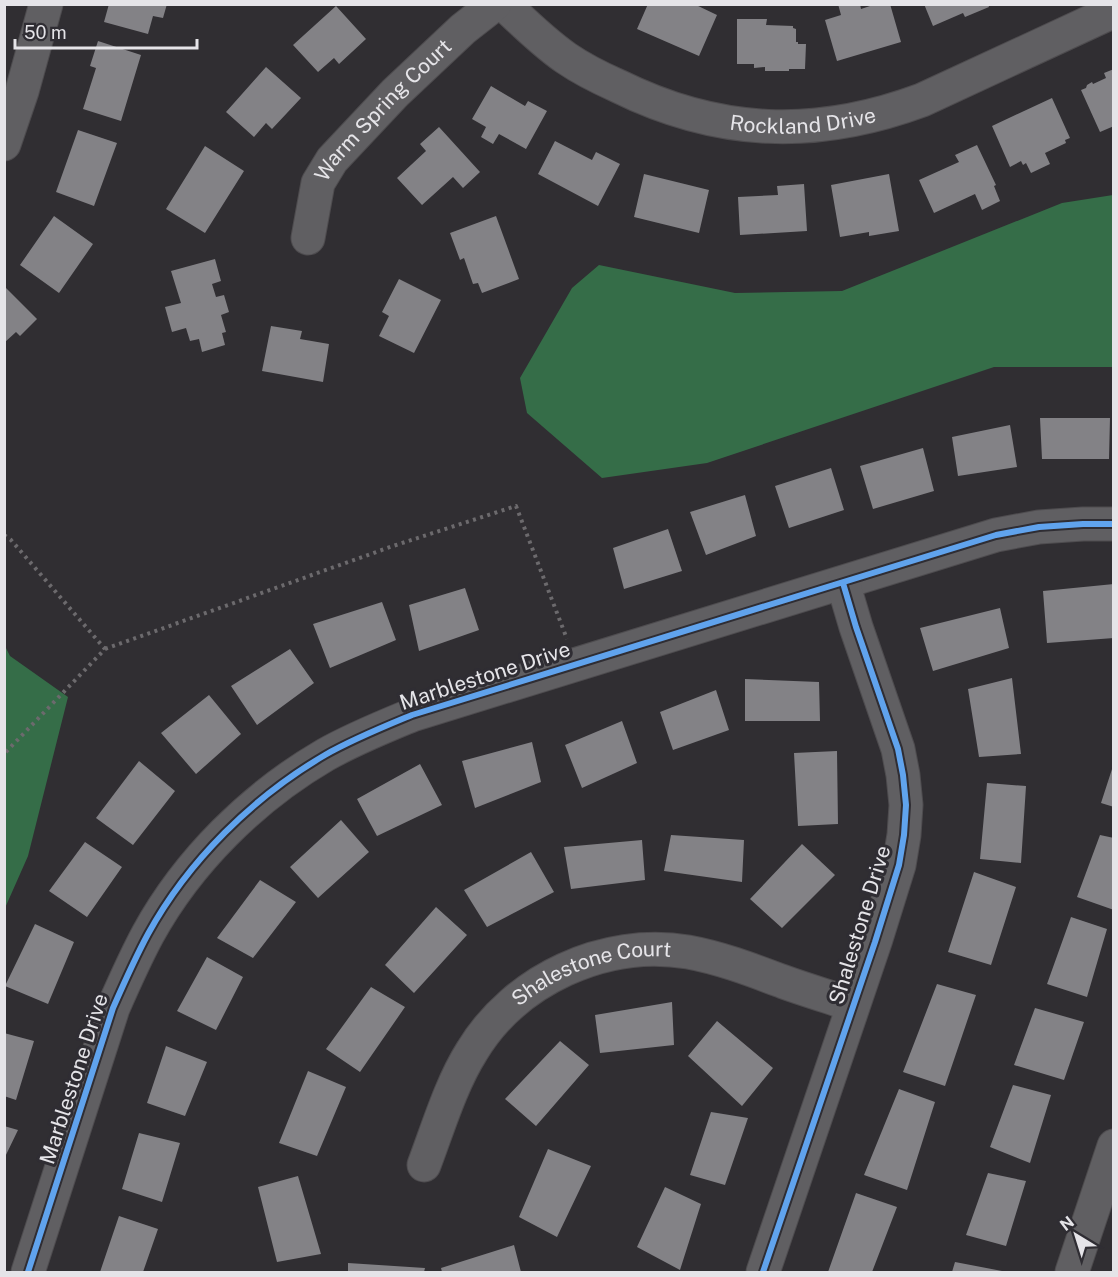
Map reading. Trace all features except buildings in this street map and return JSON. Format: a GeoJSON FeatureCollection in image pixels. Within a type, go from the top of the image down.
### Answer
{"type":"FeatureCollection","features":[{"type":"Feature","properties":{"kind":"street"},"geometry":{"type":"LineString","coordinates":[[4,144],[22,91],[46,4]]}},
{"type":"Feature","properties":{"kind":"street","name":"Warm Spring Court"},"geometry":{"type":"LineString","coordinates":[[308,238],[318,183],[332,160],[395,93],[463,29],[495,4]]}},
{"type":"Feature","properties":{"kind":"street","name":"Rockland Drive"},"geometry":{"type":"LineString","coordinates":[[504,4],[535,34],[567,58],[644,100],[685,114],[727,123],[770,127],[813,126],[894,111],[1113,10]]}},
{"type":"Feature","properties":{"kind":"street","name":"Marblestone Drive"},"geometry":{"type":"LineString","coordinates":[[28,1272],[113,1008],[149,932],[199,861],[232,826],[289,779],[325,755],[368,733],[412,715],[996,535],[1039,527],[1113,524]]}},
{"type":"Feature","properties":{"kind":"street","name":"Shalestone Drive"},"geometry":{"type":"LineString","coordinates":[[763,1272],[875,942],[899,865],[904,835],[906,805],[898,749],[843,583]]}},
{"type":"Feature","properties":{"kind":"street","name":"Shalestone Court"},"geometry":{"type":"LineString","coordinates":[[424,1165],[460,1073],[481,1037],[500,1014],[523,994],[548,977],[576,964],[601,956],[631,951],[687,952],[726,961],[853,1005]]}},
{"type":"Feature","properties":{"kind":"street"},"geometry":{"type":"LineString","coordinates":[[1072,1272],[1113,1146]]}},
{"type":"Feature","properties":{"kind":"path"},"geometry":{"type":"LineString","coordinates":[[4,754],[105,649],[393,546],[516,506],[577,664]]}},
{"type":"Feature","properties":{"kind":"path"},"geometry":{"type":"LineString","coordinates":[[4,535],[11,540],[105,649]]}},
{"type":"Feature","properties":{"kind":"green space"},"geometry":{"type":"Polygon","coordinates":[[[1113,195],[1113,367],[994,367],[707,463],[602,478],[527,413],[520,378],[572,288],[599,265],[735,293],[842,291],[1062,203],[1113,195]]]}},
{"type":"Feature","properties":{"kind":"green space"},"geometry":{"type":"Polygon","coordinates":[[[5,646],[10,656],[68,697],[28,856],[5,908],[5,646]]]}},
{"type":"Feature","properties":{"kind":"cycle path"},"geometry":{"type":"LineString","coordinates":[[28,1272],[113,1008],[148,934],[182,881],[203,856],[248,811],[298,772],[346,744],[412,715],[996,535],[1039,527],[1114,524]]}},
{"type":"Feature","properties":{"kind":"cycle path"},"geometry":{"type":"LineString","coordinates":[[763,1272],[875,942],[899,865],[904,835],[906,805],[898,749],[843,583]]}}]}
